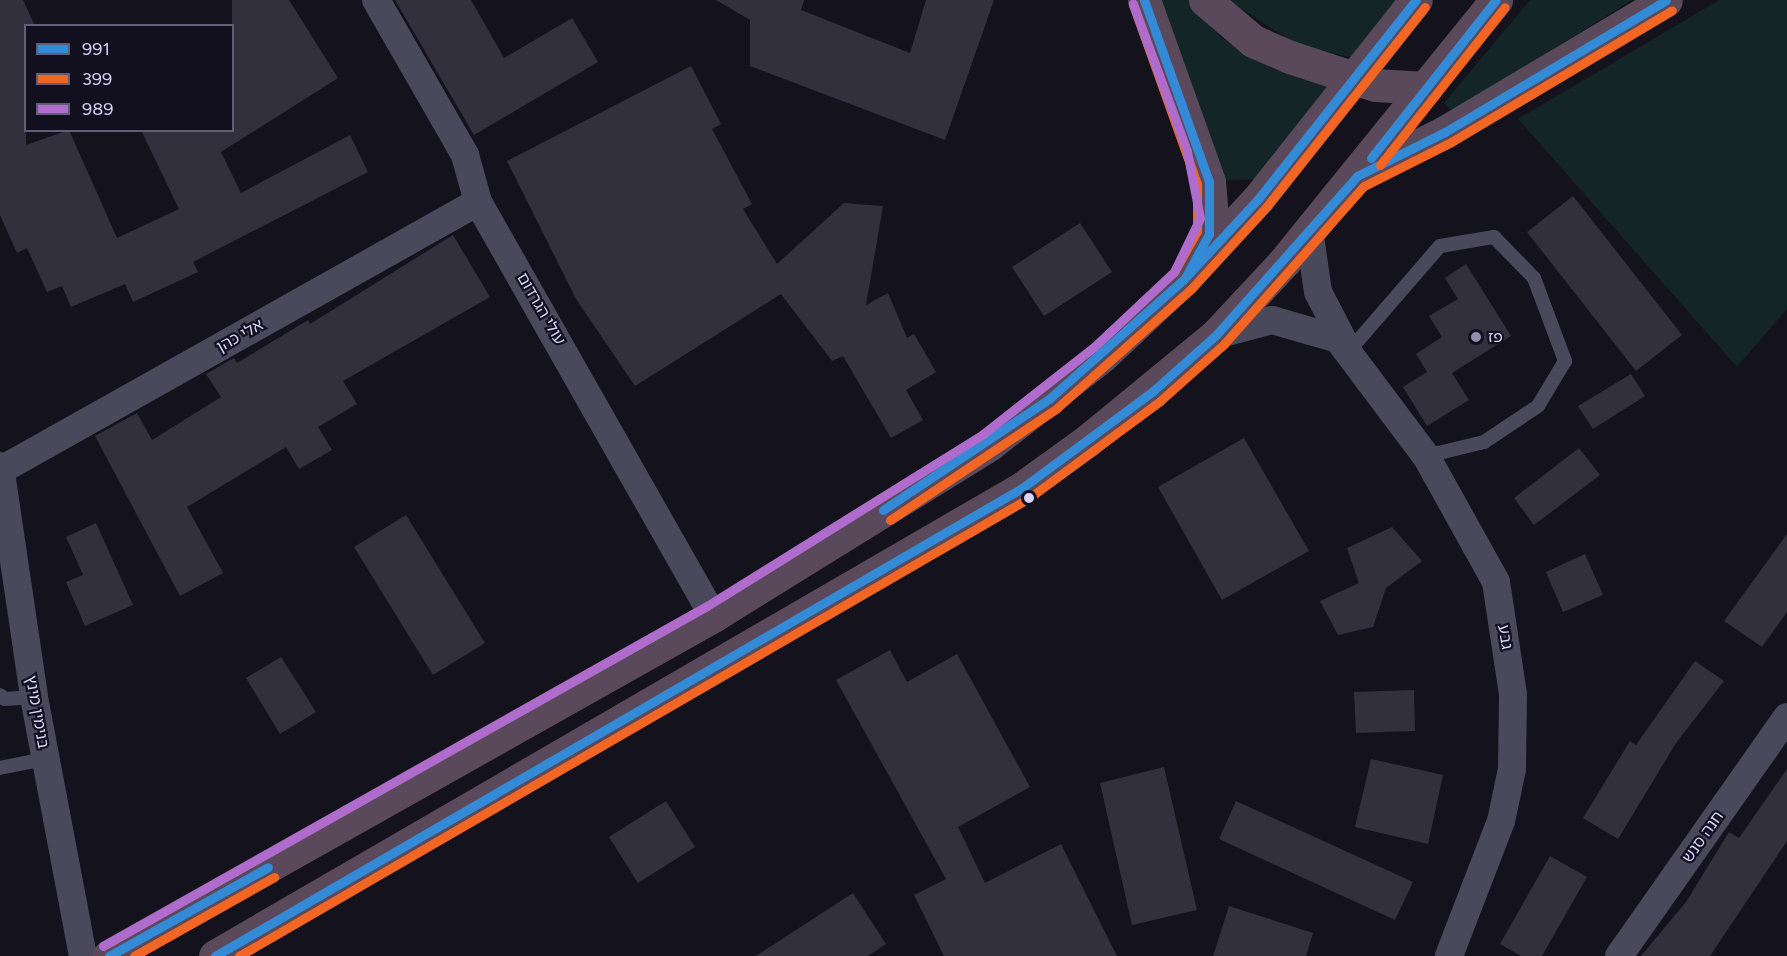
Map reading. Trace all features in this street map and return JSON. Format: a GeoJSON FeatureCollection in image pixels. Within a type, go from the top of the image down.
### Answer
{"type":"FeatureCollection","features":[{"type":"Feature","properties":{"kind":"highway"},"geometry":{"type":"LineString","coordinates":[[1144,0],[1209,182],[1209,234],[1183,280]]}},
{"type":"Feature","properties":{"kind":"highway"},"geometry":{"type":"LineString","coordinates":[[1205,0],[1253,41],[1355,78],[1391,88],[1426,88]]}},
{"type":"Feature","properties":{"kind":"highway"},"geometry":{"type":"LineString","coordinates":[[109,956],[713,616],[990,444],[1102,356],[1183,280],[1258,199],[1416,0]]}},
{"type":"Feature","properties":{"kind":"highway"},"geometry":{"type":"LineString","coordinates":[[215,956],[1022,488],[1153,391],[1216,335],[1310,230],[1357,176],[1496,0]]}},
{"type":"Feature","properties":{"kind":"highway"},"geometry":{"type":"LineString","coordinates":[[1357,176],[1445,132],[1666,0]]}},
{"type":"Feature","properties":{"kind":"street","name":"עולי הגרדום"},"geometry":{"type":"LineString","coordinates":[[376,0],[465,155],[478,202],[713,616]]}},
{"type":"Feature","properties":{"kind":"street","name":"אלי כהן"},"geometry":{"type":"LineString","coordinates":[[0,468],[478,202]]}},
{"type":"Feature","properties":{"kind":"street","name":"גבע"},"geometry":{"type":"LineString","coordinates":[[1310,230],[1318,292],[1349,351],[1426,456],[1496,582],[1513,695],[1508,793],[1449,956]]}},
{"type":"Feature","properties":{"kind":"street","name":"גבע"},"geometry":{"type":"LineString","coordinates":[[1216,335],[1272,320],[1323,333],[1349,351]]}},
{"type":"Feature","properties":{"kind":"street","name":"בנימין מינץ"},"geometry":{"type":"LineString","coordinates":[[0,468],[34,697],[83,956]]}},
{"type":"Feature","properties":{"kind":"street","name":"חנה סנש"},"geometry":{"type":"LineString","coordinates":[[1619,956],[1787,717]]}},
{"type":"Feature","properties":{"kind":"lane"},"geometry":{"type":"LineString","coordinates":[[1349,351],[1440,246],[1494,237],[1534,278],[1565,361],[1560,370],[1538,406],[1484,442],[1426,456]]}},
{"type":"Feature","properties":{"kind":"lane"},"geometry":{"type":"LineString","coordinates":[[0,695],[5,699],[34,697]]}},
{"type":"Feature","properties":{"kind":"lane"},"geometry":{"type":"LineString","coordinates":[[0,768],[45,759]]}},
{"type":"Feature","properties":{"kind":"shaded area"},"geometry":{"type":"Polygon","coordinates":[[[1156,0],[1189,0],[1220,37],[1272,68],[1339,83],[1257,179],[1219,181],[1156,0]]]}},
{"type":"Feature","properties":{"kind":"shaded area"},"geometry":{"type":"Polygon","coordinates":[[[1228,0],[1402,0],[1354,58],[1297,45],[1228,0]]]}},
{"type":"Feature","properties":{"kind":"shaded area"},"geometry":{"type":"Polygon","coordinates":[[[1530,0],[1632,0],[1452,112],[1444,103],[1530,0]]]}},
{"type":"Feature","properties":{"kind":"shaded area"},"geometry":{"type":"Polygon","coordinates":[[[1719,0],[1787,0],[1787,309],[1737,367],[1518,119],[1719,0]]]}},
{"type":"Feature","properties":{"kind":"building"},"geometry":{"type":"Polygon","coordinates":[[[0,0],[23,0],[34,24],[24,24],[26,145],[63,132],[70,132],[117,238],[179,209],[142,132],[234,132],[232,0],[289,0],[338,78],[221,152],[241,193],[350,135],[368,172],[193,262],[198,272],[133,302],[125,284],[71,307],[62,286],[47,292],[27,248],[17,253],[0,215],[0,0]]]}},
{"type":"Feature","properties":{"kind":"building"},"geometry":{"type":"Polygon","coordinates":[[[395,0],[471,0],[504,58],[572,18],[598,62],[474,135],[395,0]]]}},
{"type":"Feature","properties":{"kind":"building"},"geometry":{"type":"Polygon","coordinates":[[[716,0],[804,0],[801,10],[910,53],[926,0],[994,0],[945,140],[750,66],[750,20],[716,0]]]}},
{"type":"Feature","properties":{"kind":"building"},"geometry":{"type":"Polygon","coordinates":[[[691,66],[721,124],[712,129],[752,204],[743,209],[777,264],[844,203],[883,206],[866,305],[888,293],[907,338],[914,334],[936,372],[906,390],[923,420],[891,438],[843,356],[832,361],[781,294],[635,386],[576,299],[507,161],[691,66]]]}},
{"type":"Feature","properties":{"kind":"building"},"geometry":{"type":"Polygon","coordinates":[[[1573,196],[1682,335],[1636,371],[1527,232],[1573,196]]]}},
{"type":"Feature","properties":{"kind":"building"},"geometry":{"type":"Polygon","coordinates":[[[1080,223],[1112,272],[1044,316],[1012,267],[1080,223]]]}},
{"type":"Feature","properties":{"kind":"building"},"geometry":{"type":"Polygon","coordinates":[[[453,235],[490,297],[343,381],[357,404],[318,427],[332,450],[299,469],[286,447],[187,507],[223,573],[180,596],[95,436],[137,413],[152,440],[221,397],[206,374],[234,358],[237,363],[308,320],[310,324],[453,235]]]}},
{"type":"Feature","properties":{"kind":"building"},"geometry":{"type":"Polygon","coordinates":[[[1466,264],[1511,336],[1452,373],[1469,400],[1427,426],[1403,387],[1427,372],[1416,354],[1442,337],[1429,316],[1458,299],[1445,278],[1466,264]]]}},
{"type":"Feature","properties":{"kind":"building"},"geometry":{"type":"Polygon","coordinates":[[[1631,374],[1645,396],[1593,429],[1578,406],[1631,374]]]}},
{"type":"Feature","properties":{"kind":"building"},"geometry":{"type":"Polygon","coordinates":[[[1244,438],[1309,551],[1222,600],[1158,487],[1244,438]]]}},
{"type":"Feature","properties":{"kind":"building"},"geometry":{"type":"Polygon","coordinates":[[[1579,448],[1600,475],[1534,525],[1514,498],[1579,448]]]}},
{"type":"Feature","properties":{"kind":"building"},"geometry":{"type":"Polygon","coordinates":[[[406,515],[485,643],[433,675],[354,547],[406,515]]]}},
{"type":"Feature","properties":{"kind":"building"},"geometry":{"type":"Polygon","coordinates":[[[96,523],[133,605],[85,626],[66,582],[83,575],[66,537],[96,523]]]}},
{"type":"Feature","properties":{"kind":"building"},"geometry":{"type":"Polygon","coordinates":[[[1392,527],[1422,561],[1386,588],[1373,627],[1338,635],[1320,601],[1359,583],[1347,548],[1392,527]]]}},
{"type":"Feature","properties":{"kind":"building"},"geometry":{"type":"Polygon","coordinates":[[[1787,534],[1787,612],[1762,647],[1724,621],[1787,534]]]}},
{"type":"Feature","properties":{"kind":"building"},"geometry":{"type":"Polygon","coordinates":[[[1585,554],[1603,595],[1563,612],[1546,572],[1585,554]]]}},
{"type":"Feature","properties":{"kind":"building"},"geometry":{"type":"Polygon","coordinates":[[[890,650],[907,682],[957,654],[1030,787],[958,827],[985,883],[1061,844],[1117,956],[944,956],[914,895],[946,879],[836,680],[890,650]]]}},
{"type":"Feature","properties":{"kind":"building"},"geometry":{"type":"Polygon","coordinates":[[[281,657],[316,712],[280,734],[246,678],[281,657]]]}},
{"type":"Feature","properties":{"kind":"building"},"geometry":{"type":"Polygon","coordinates":[[[1695,661],[1724,681],[1676,743],[1618,839],[1583,818],[1630,741],[1636,745],[1695,661]]]}},
{"type":"Feature","properties":{"kind":"building"},"geometry":{"type":"Polygon","coordinates":[[[1414,690],[1415,731],[1356,733],[1354,692],[1414,690]]]}},
{"type":"Feature","properties":{"kind":"building"},"geometry":{"type":"Polygon","coordinates":[[[1371,759],[1443,775],[1428,844],[1355,827],[1371,759]]]}},
{"type":"Feature","properties":{"kind":"building"},"geometry":{"type":"Polygon","coordinates":[[[1164,767],[1197,910],[1132,925],[1100,783],[1164,767]]]}},
{"type":"Feature","properties":{"kind":"building"},"geometry":{"type":"Polygon","coordinates":[[[1787,769],[1787,841],[1710,956],[1641,956],[1686,902],[1729,832],[1739,838],[1787,769]]]}},
{"type":"Feature","properties":{"kind":"building"},"geometry":{"type":"Polygon","coordinates":[[[666,801],[695,847],[638,883],[609,837],[666,801]]]}},
{"type":"Feature","properties":{"kind":"building"},"geometry":{"type":"Polygon","coordinates":[[[1236,801],[1413,882],[1395,920],[1219,839],[1236,801]]]}},
{"type":"Feature","properties":{"kind":"building"},"geometry":{"type":"Polygon","coordinates":[[[1550,856],[1587,877],[1542,956],[1521,956],[1500,944],[1550,856]]]}},
{"type":"Feature","properties":{"kind":"building"},"geometry":{"type":"Polygon","coordinates":[[[853,893],[886,944],[868,956],[756,956],[853,893]]]}},
{"type":"Feature","properties":{"kind":"building"},"geometry":{"type":"Polygon","coordinates":[[[1229,906],[1313,933],[1306,956],[1213,956],[1229,906]]]}},
{"type":"Feature","properties":{"kind":"transit line","name":"991"},"geometry":{"type":"LineString","coordinates":[[1144,0],[1209,182],[1209,234],[1186,276]]}},
{"type":"Feature","properties":{"kind":"transit line","name":"991"},"geometry":{"type":"LineString","coordinates":[[883,510],[1050,398],[1183,280],[1258,199],[1416,0]]}},
{"type":"Feature","properties":{"kind":"transit line","name":"991"},"geometry":{"type":"LineString","coordinates":[[1371,158],[1496,0]]}},
{"type":"Feature","properties":{"kind":"transit line","name":"991"},"geometry":{"type":"LineString","coordinates":[[215,956],[1022,488],[1153,391],[1216,335],[1357,176],[1445,132],[1666,0]]}},
{"type":"Feature","properties":{"kind":"transit line","name":"399"},"geometry":{"type":"LineString","coordinates":[[1133,4],[1197,184],[1197,231],[1175,270]]}},
{"type":"Feature","properties":{"kind":"transit line","name":"989"},"geometry":{"type":"LineString","coordinates":[[103,946],[707,606],[983,434],[1094,347],[1174,272],[1200,218],[1187,151],[1133,4]]}},
{"type":"Feature","properties":{"kind":"transit line","name":"399"},"geometry":{"type":"LineString","coordinates":[[890,520],[1057,408],[1191,289],[1267,206],[1425,7]]}},
{"type":"Feature","properties":{"kind":"transit line","name":"399"},"geometry":{"type":"LineString","coordinates":[[1380,165],[1505,7]]}},
{"type":"Feature","properties":{"kind":"transit line","name":"399"},"geometry":{"type":"LineString","coordinates":[[239,956],[1029,498],[1160,401],[1224,344],[1364,186],[1451,142],[1672,10]]}},
{"type":"Feature","properties":{"kind":"transit line","name":"991"},"geometry":{"type":"LineString","coordinates":[[109,956],[268,867]]}},
{"type":"Feature","properties":{"kind":"transit line","name":"399"},"geometry":{"type":"LineString","coordinates":[[134,956],[274,877]]}},
{"type":"Feature","properties":{"kind":"place","name":"פז"},"geometry":{"type":"Point","coordinates":[1476,337]}}]}
